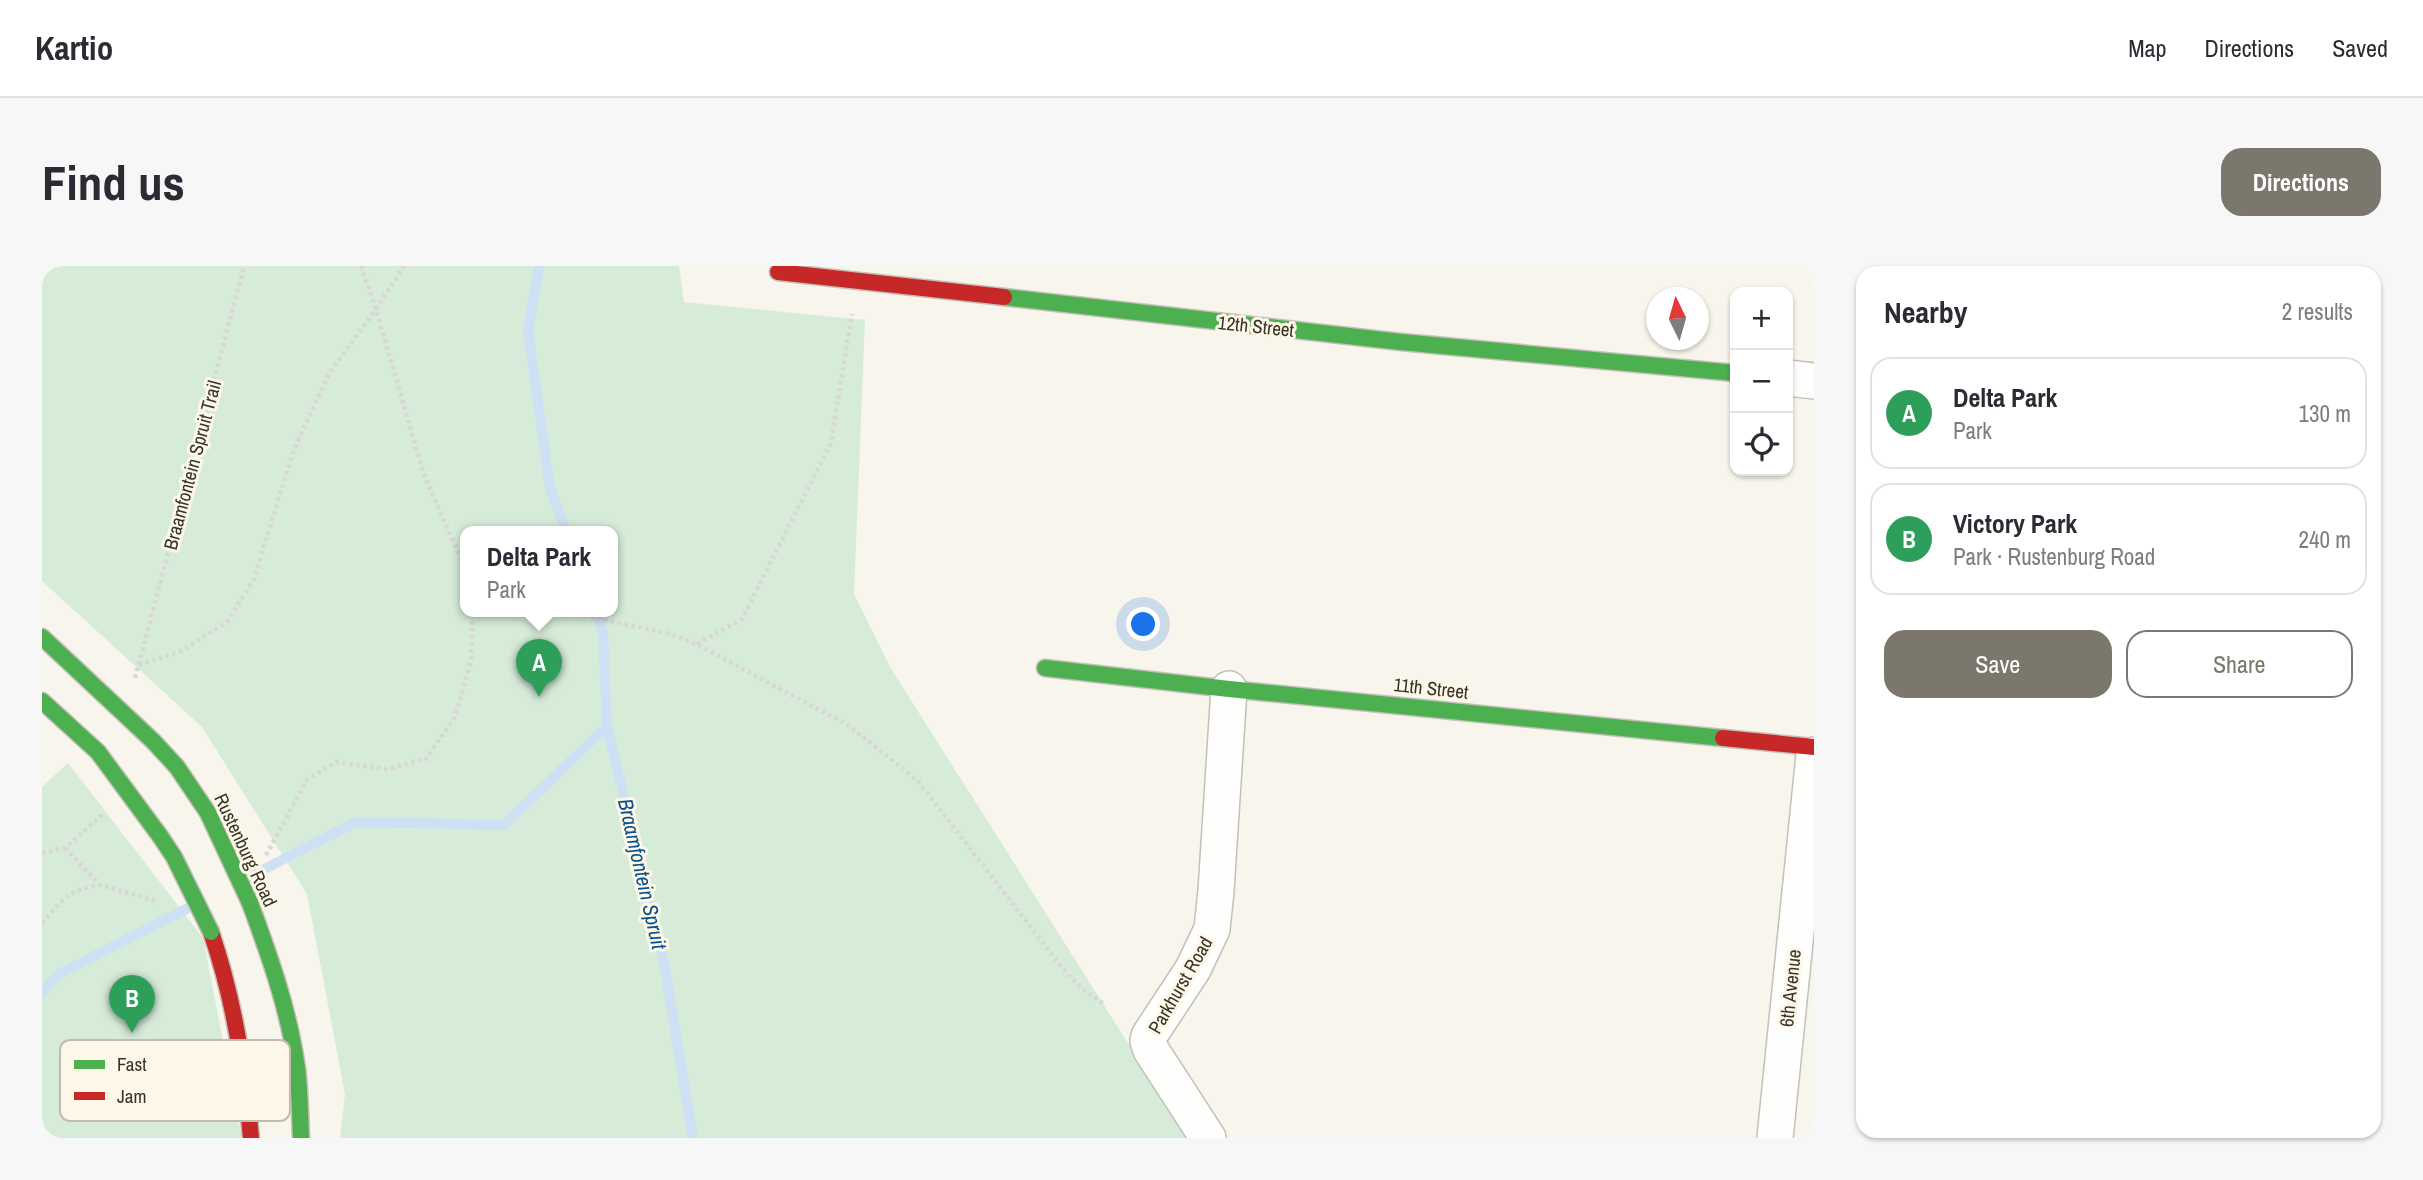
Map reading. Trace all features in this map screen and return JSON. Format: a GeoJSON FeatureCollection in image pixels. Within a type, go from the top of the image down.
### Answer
{"type":"FeatureCollection","features":[{"type":"Feature","properties":{"kind":"street","name":"12th Street"},"geometry":{"type":"LineString","coordinates":[[778,272],[1387,340],[1730,373]]}},
{"type":"Feature","properties":{"kind":"street"},"geometry":{"type":"LineString","coordinates":[[1793,379],[1814,381]]}},
{"type":"Feature","properties":{"kind":"street","name":"Rustenburg Road"},"geometry":{"type":"LineString","coordinates":[[42,637],[125,713],[177,767],[208,813],[250,903],[277,979],[297,1067],[302,1138]]}},
{"type":"Feature","properties":{"kind":"street","name":"11th Street"},"geometry":{"type":"LineString","coordinates":[[1045,668],[1814,747]]}},
{"type":"Feature","properties":{"kind":"street","name":"Parkhurst Road"},"geometry":{"type":"LineString","coordinates":[[1208,1138],[1151,1050],[1148,1041],[1194,969],[1212,929],[1216,903],[1229,689]]}},
{"type":"Feature","properties":{"kind":"street"},"geometry":{"type":"LineString","coordinates":[[42,701],[98,752],[133,796],[179,868],[219,953],[237,1040]]}},
{"type":"Feature","properties":{"kind":"street","name":"6th Avenue"},"geometry":{"type":"LineString","coordinates":[[1775,1138],[1814,755]]}},
{"type":"Feature","properties":{"kind":"path","name":"Braamfontein Spruit Trail"},"geometry":{"type":"LineString","coordinates":[[125,713],[244,266]]}},
{"type":"Feature","properties":{"kind":"path"},"geometry":{"type":"LineString","coordinates":[[361,266],[423,472],[460,557]]}},
{"type":"Feature","properties":{"kind":"path"},"geometry":{"type":"LineString","coordinates":[[139,665],[181,651],[227,622],[254,579],[294,449],[330,372],[404,266]]}},
{"type":"Feature","properties":{"kind":"path"},"geometry":{"type":"LineString","coordinates":[[696,645],[742,619],[831,443],[853,309]]}},
{"type":"Feature","properties":{"kind":"path"},"geometry":{"type":"LineString","coordinates":[[265,856],[307,780],[336,762],[387,769],[426,759],[455,717],[471,660],[473,617]]}},
{"type":"Feature","properties":{"kind":"path"},"geometry":{"type":"LineString","coordinates":[[589,617],[667,633],[696,645],[848,725],[918,781],[1060,965],[1081,988],[1104,1004]]}},
{"type":"Feature","properties":{"kind":"path"},"geometry":{"type":"LineString","coordinates":[[42,853],[65,848],[104,814],[103,802]]}},
{"type":"Feature","properties":{"kind":"path"},"geometry":{"type":"LineString","coordinates":[[65,848],[100,885]]}},
{"type":"Feature","properties":{"kind":"path"},"geometry":{"type":"LineString","coordinates":[[42,923],[57,905],[79,888],[100,885],[163,903]]}},
{"type":"Feature","properties":{"kind":"green space"},"geometry":{"type":"Polygon","coordinates":[[[42,266],[679,266],[684,302],[865,320],[854,594],[890,667],[1188,1138],[340,1138],[345,1094],[307,894],[202,727],[42,581],[42,266]]]}},
{"type":"Feature","properties":{"kind":"green space"},"geometry":{"type":"Polygon","coordinates":[[[68,763],[203,938],[223,1040],[60,1040],[60,1121],[239,1121],[242,1138],[42,1138],[42,787],[68,763]]]}},
{"type":"Feature","properties":{"kind":"waterway","name":"Braamfontein Spruit"},"geometry":{"type":"LineString","coordinates":[[539,266],[528,331],[550,488],[564,526]]}},
{"type":"Feature","properties":{"kind":"waterway","name":"Braamfontein Spruit"},"geometry":{"type":"LineString","coordinates":[[598,617],[603,633],[607,726],[665,968],[693,1138]]}},
{"type":"Feature","properties":{"kind":"waterway"},"geometry":{"type":"LineString","coordinates":[[249,877],[356,822],[504,825],[607,726]]}},
{"type":"Feature","properties":{"kind":"waterway"},"geometry":{"type":"LineString","coordinates":[[42,993],[59,974],[192,906]]}},
{"type":"Feature","properties":{"kind":"traffic: fast"},"geometry":{"type":"LineString","coordinates":[[1004,297],[1401,342],[1730,373]]}},
{"type":"Feature","properties":{"kind":"traffic: fast"},"geometry":{"type":"LineString","coordinates":[[42,637],[153,741],[177,767],[208,813]]}},
{"type":"Feature","properties":{"kind":"traffic: fast"},"geometry":{"type":"LineString","coordinates":[[1045,668],[1723,738]]}},
{"type":"Feature","properties":{"kind":"traffic: fast"},"geometry":{"type":"LineString","coordinates":[[42,701],[98,752],[160,836]]}},
{"type":"Feature","properties":{"kind":"traffic: fast"},"geometry":{"type":"LineString","coordinates":[[208,813],[250,903]]}},
{"type":"Feature","properties":{"kind":"traffic: fast"},"geometry":{"type":"LineString","coordinates":[[160,836],[174,857],[211,932]]}},
{"type":"Feature","properties":{"kind":"traffic: fast"},"geometry":{"type":"LineString","coordinates":[[250,903],[272,964],[294,1047],[301,1138]]}},
{"type":"Feature","properties":{"kind":"traffic: jam"},"geometry":{"type":"LineString","coordinates":[[778,272],[1004,297]]}},
{"type":"Feature","properties":{"kind":"traffic: jam"},"geometry":{"type":"LineString","coordinates":[[1723,738],[1814,747]]}},
{"type":"Feature","properties":{"kind":"traffic: jam"},"geometry":{"type":"LineString","coordinates":[[211,932],[226,983],[238,1040]]}},
{"type":"Feature","properties":{"kind":"traffic: jam"},"geometry":{"type":"LineString","coordinates":[[249,1121],[251,1138]]}},
{"type":"Feature","properties":{"kind":"place","name":"Delta Park"},"geometry":{"type":"Point","coordinates":[539,697]}},
{"type":"Feature","properties":{"kind":"place","name":"Victory Park"},"geometry":{"type":"Point","coordinates":[132,1033]}}]}
